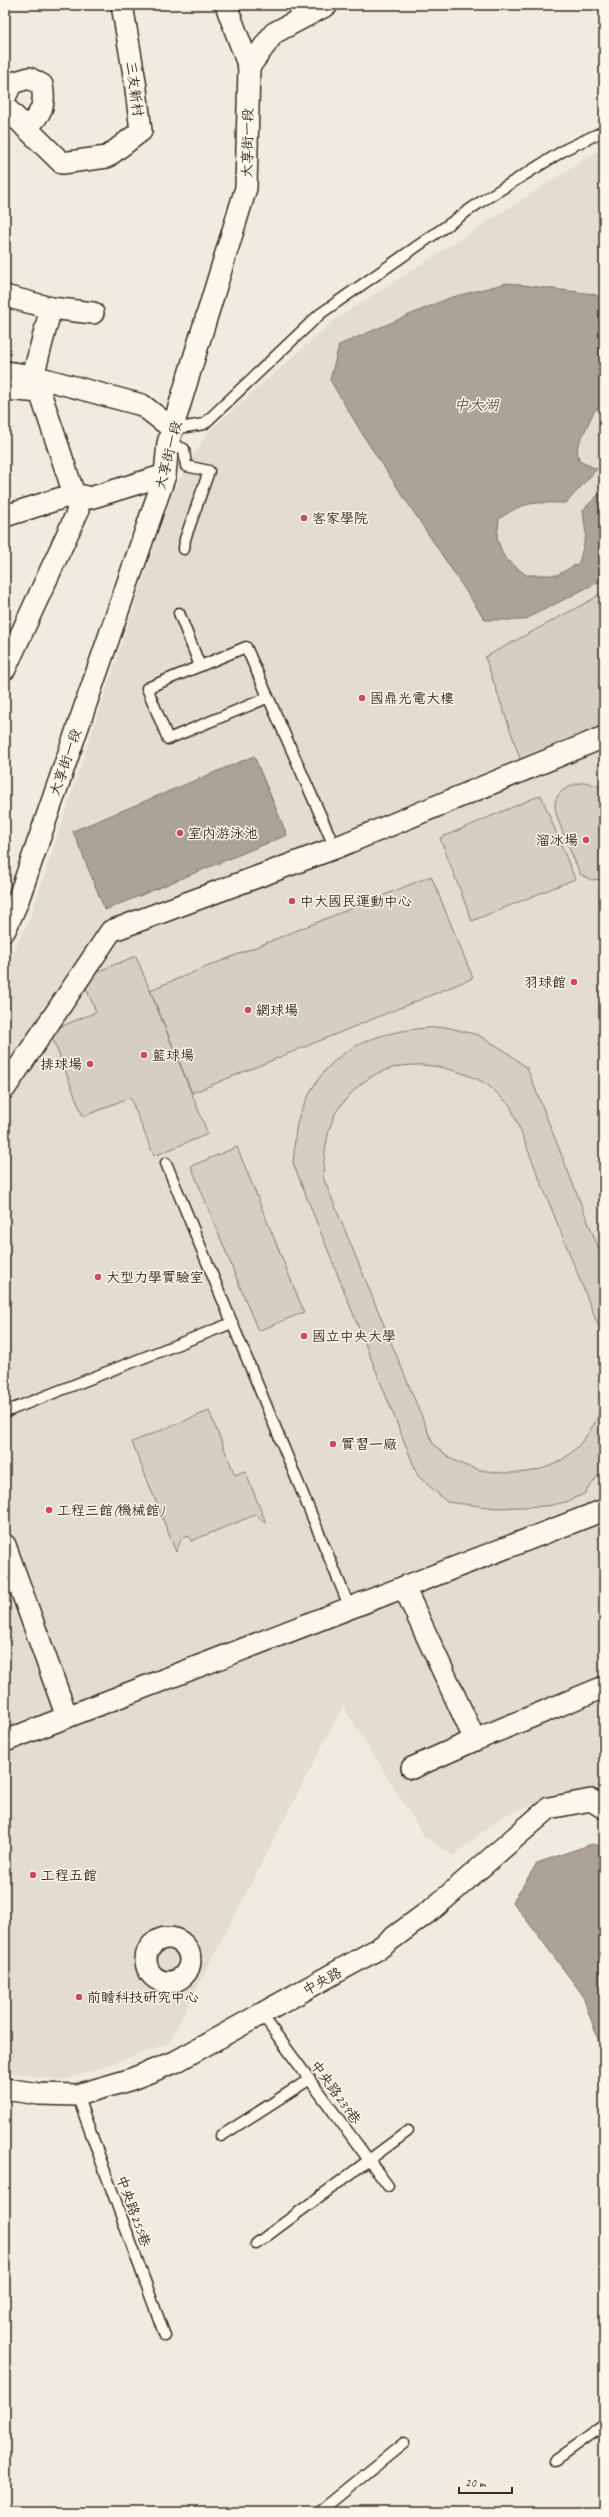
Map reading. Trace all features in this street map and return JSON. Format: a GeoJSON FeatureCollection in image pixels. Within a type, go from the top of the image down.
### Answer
{"type":"FeatureCollection","features":[{"type":"Feature","properties":{"kind":"street","name":"三友新村"},"geometry":{"type":"LineString","coordinates":[[5,107],[62,163],[108,156],[140,131],[135,80],[122,5]]}},
{"type":"Feature","properties":{"kind":"street"},"geometry":{"type":"LineString","coordinates":[[226,5],[249,67]]}},
{"type":"Feature","properties":{"kind":"street"},"geometry":{"type":"LineString","coordinates":[[249,67],[274,33],[327,5]]}},
{"type":"Feature","properties":{"kind":"street","name":"大享街一段"},"geometry":{"type":"LineString","coordinates":[[5,930],[17,903],[165,475],[170,436],[246,188],[249,67]]}},
{"type":"Feature","properties":{"kind":"street"},"geometry":{"type":"LineString","coordinates":[[5,96],[12,82],[29,78],[42,85],[45,99],[39,116],[26,128]]}},
{"type":"Feature","properties":{"kind":"street"},"geometry":{"type":"LineString","coordinates":[[5,296],[50,308],[93,313]]}},
{"type":"Feature","properties":{"kind":"street"},"geometry":{"type":"LineString","coordinates":[[33,376],[50,308]]}},
{"type":"Feature","properties":{"kind":"street"},"geometry":{"type":"LineString","coordinates":[[5,372],[33,376],[142,405],[170,436]]}},
{"type":"Feature","properties":{"kind":"street"},"geometry":{"type":"LineString","coordinates":[[5,389],[40,392],[74,494],[78,511],[10,645],[5,669]]}},
{"type":"Feature","properties":{"kind":"street"},"geometry":{"type":"LineString","coordinates":[[5,516],[74,494],[90,498],[165,475]]}},
{"type":"Feature","properties":{"kind":"street"},"geometry":{"type":"LineString","coordinates":[[5,1088],[111,931],[335,848],[604,736]]}},
{"type":"Feature","properties":{"kind":"street"},"geometry":{"type":"LineString","coordinates":[[5,1741],[604,1510]]}},
{"type":"Feature","properties":{"kind":"street"},"geometry":{"type":"LineString","coordinates":[[5,1545],[67,1717]]}},
{"type":"Feature","properties":{"kind":"street"},"geometry":{"type":"LineString","coordinates":[[404,1587],[475,1740]]}},
{"type":"Feature","properties":{"kind":"street"},"geometry":{"type":"LineString","coordinates":[[412,1768],[475,1740],[604,1687]]}},
{"type":"Feature","properties":{"kind":"street","name":"中央路"},"geometry":{"type":"LineString","coordinates":[[5,2089],[39,2094],[77,2095],[129,2080],[175,2062],[378,1949],[435,1907],[549,1808],[591,1800],[604,1808]]}},
{"type":"Feature","properties":{"kind":"lane"},"geometry":{"type":"LineString","coordinates":[[184,549],[185,539],[209,471],[186,466],[184,449],[170,436],[204,424],[320,314],[482,201],[566,149],[604,131]]}},
{"type":"Feature","properties":{"kind":"lane"},"geometry":{"type":"LineString","coordinates":[[179,613],[200,666]]}},
{"type":"Feature","properties":{"kind":"lane"},"geometry":{"type":"LineString","coordinates":[[267,698],[168,739],[147,688],[246,647],[267,698],[335,848]]}},
{"type":"Feature","properties":{"kind":"lane"},"geometry":{"type":"LineString","coordinates":[[166,1163],[350,1608]]}},
{"type":"Feature","properties":{"kind":"lane"},"geometry":{"type":"LineString","coordinates":[[5,1412],[232,1323]]}},
{"type":"Feature","properties":{"kind":"lane","name":"中央路239巷"},"geometry":{"type":"LineString","coordinates":[[262,2014],[388,2186]]}},
{"type":"Feature","properties":{"kind":"lane"},"geometry":{"type":"LineString","coordinates":[[221,2136],[310,2079]]}},
{"type":"Feature","properties":{"kind":"lane","name":"中央路255巷"},"geometry":{"type":"LineString","coordinates":[[77,2095],[165,2336]]}},
{"type":"Feature","properties":{"kind":"lane"},"geometry":{"type":"LineString","coordinates":[[256,2244],[368,2159],[408,2131]]}},
{"type":"Feature","properties":{"kind":"lane"},"geometry":{"type":"LineString","coordinates":[[554,2461],[604,2425]]}},
{"type":"Feature","properties":{"kind":"lane"},"geometry":{"type":"LineString","coordinates":[[319,2512],[404,2443]]}},
{"type":"Feature","properties":{"kind":"shaded area","name":"國立中央大學"},"geometry":{"type":"Polygon","coordinates":[[[604,147],[604,1804],[557,1795],[501,1817],[453,1856],[424,1836],[343,1706],[168,2044],[64,2080],[5,2072],[5,966],[29,921],[173,490],[208,432],[336,319],[604,147]]]}},
{"type":"Feature","properties":{"kind":"shaded area"},"geometry":{"type":"Polygon","coordinates":[[[604,590],[604,737],[524,770],[485,657],[593,599],[604,590]]]}},
{"type":"Feature","properties":{"kind":"shaded area","name":"溜冰場"},"geometry":{"type":"Polygon","coordinates":[[[585,782],[600,787],[604,798],[604,879],[591,880],[580,874],[556,813],[556,801],[561,792],[570,786],[585,782]]]}},
{"type":"Feature","properties":{"kind":"shaded area"},"geometry":{"type":"Polygon","coordinates":[[[541,795],[575,879],[472,921],[440,838],[541,795]]]}},
{"type":"Feature","properties":{"kind":"shaded area"},"geometry":{"type":"Polygon","coordinates":[[[431,876],[473,978],[192,1093],[150,990],[431,876]]]}},
{"type":"Feature","properties":{"kind":"shaded area","name":"籃球場"},"geometry":{"type":"Polygon","coordinates":[[[136,956],[208,1134],[154,1156],[130,1097],[83,1117],[50,1031],[96,1012],[82,978],[136,956]]]}},
{"type":"Feature","properties":{"kind":"shaded area"},"geometry":{"type":"Polygon","coordinates":[[[446,1027],[478,1035],[504,1050],[527,1068],[604,1262],[604,1340],[510,1105],[483,1082],[462,1073],[426,1065],[409,1065],[392,1068],[376,1074],[348,1097],[335,1114],[329,1129],[323,1177],[433,1444],[445,1454],[454,1460],[475,1469],[508,1473],[542,1469],[556,1463],[579,1445],[589,1433],[604,1402],[604,1468],[584,1494],[566,1502],[547,1506],[496,1508],[447,1502],[418,1476],[293,1163],[295,1133],[299,1115],[317,1081],[331,1064],[346,1052],[364,1042],[382,1035],[424,1028],[446,1027]]]}},
{"type":"Feature","properties":{"kind":"shaded area"},"geometry":{"type":"Polygon","coordinates":[[[237,1147],[304,1312],[258,1331],[191,1166],[237,1147]]]}},
{"type":"Feature","properties":{"kind":"shaded area"},"geometry":{"type":"Polygon","coordinates":[[[209,1411],[235,1475],[245,1471],[266,1523],[255,1515],[191,1541],[189,1536],[181,1539],[176,1552],[132,1442],[209,1411]]]}},
{"type":"Feature","properties":{"kind":"water","name":"中大湖"},"geometry":{"type":"Polygon","coordinates":[[[507,283],[593,294],[604,299],[604,404],[594,411],[577,448],[579,461],[597,469],[566,503],[531,504],[516,508],[499,519],[497,539],[504,557],[526,575],[557,575],[579,563],[586,535],[583,510],[604,489],[604,579],[524,620],[485,620],[366,440],[330,380],[339,345],[449,298],[507,283]]]}},
{"type":"Feature","properties":{"kind":"water","name":"室內游泳池"},"geometry":{"type":"Polygon","coordinates":[[[254,756],[287,835],[105,910],[73,831],[254,756]]]}},
{"type":"Feature","properties":{"kind":"water"},"geometry":{"type":"Polygon","coordinates":[[[592,1844],[604,1847],[604,2057],[582,1994],[513,1902],[537,1863],[592,1844]]]}},
{"type":"Feature","properties":{"kind":"place","name":"客家學院"},"geometry":{"type":"Point","coordinates":[304,518]}},
{"type":"Feature","properties":{"kind":"place","name":"國鼎光電大樓"},"geometry":{"type":"Point","coordinates":[362,698]}},
{"type":"Feature","properties":{"kind":"place","name":"室內游泳池"},"geometry":{"type":"Point","coordinates":[180,833]}},
{"type":"Feature","properties":{"kind":"place","name":"溜冰場"},"geometry":{"type":"Point","coordinates":[586,840]}},
{"type":"Feature","properties":{"kind":"place","name":"中大國民運動中心"},"geometry":{"type":"Point","coordinates":[292,901]}},
{"type":"Feature","properties":{"kind":"place","name":"羽球館"},"geometry":{"type":"Point","coordinates":[574,982]}},
{"type":"Feature","properties":{"kind":"place","name":"網球場"},"geometry":{"type":"Point","coordinates":[248,1010]}},
{"type":"Feature","properties":{"kind":"place","name":"籃球場"},"geometry":{"type":"Point","coordinates":[144,1055]}},
{"type":"Feature","properties":{"kind":"place","name":"排球場"},"geometry":{"type":"Point","coordinates":[90,1064]}},
{"type":"Feature","properties":{"kind":"place","name":"大型力學實驗室"},"geometry":{"type":"Point","coordinates":[98,1277]}},
{"type":"Feature","properties":{"kind":"place","name":"國立中央大學"},"geometry":{"type":"Point","coordinates":[304,1336]}},
{"type":"Feature","properties":{"kind":"place","name":"實習一廠"},"geometry":{"type":"Point","coordinates":[333,1444]}},
{"type":"Feature","properties":{"kind":"place","name":"工程三館(機械館)"},"geometry":{"type":"Point","coordinates":[49,1510]}},
{"type":"Feature","properties":{"kind":"place","name":"工程五館"},"geometry":{"type":"Point","coordinates":[33,1875]}},
{"type":"Feature","properties":{"kind":"place","name":"前瞻科技研究中心"},"geometry":{"type":"Point","coordinates":[79,1997]}}]}
